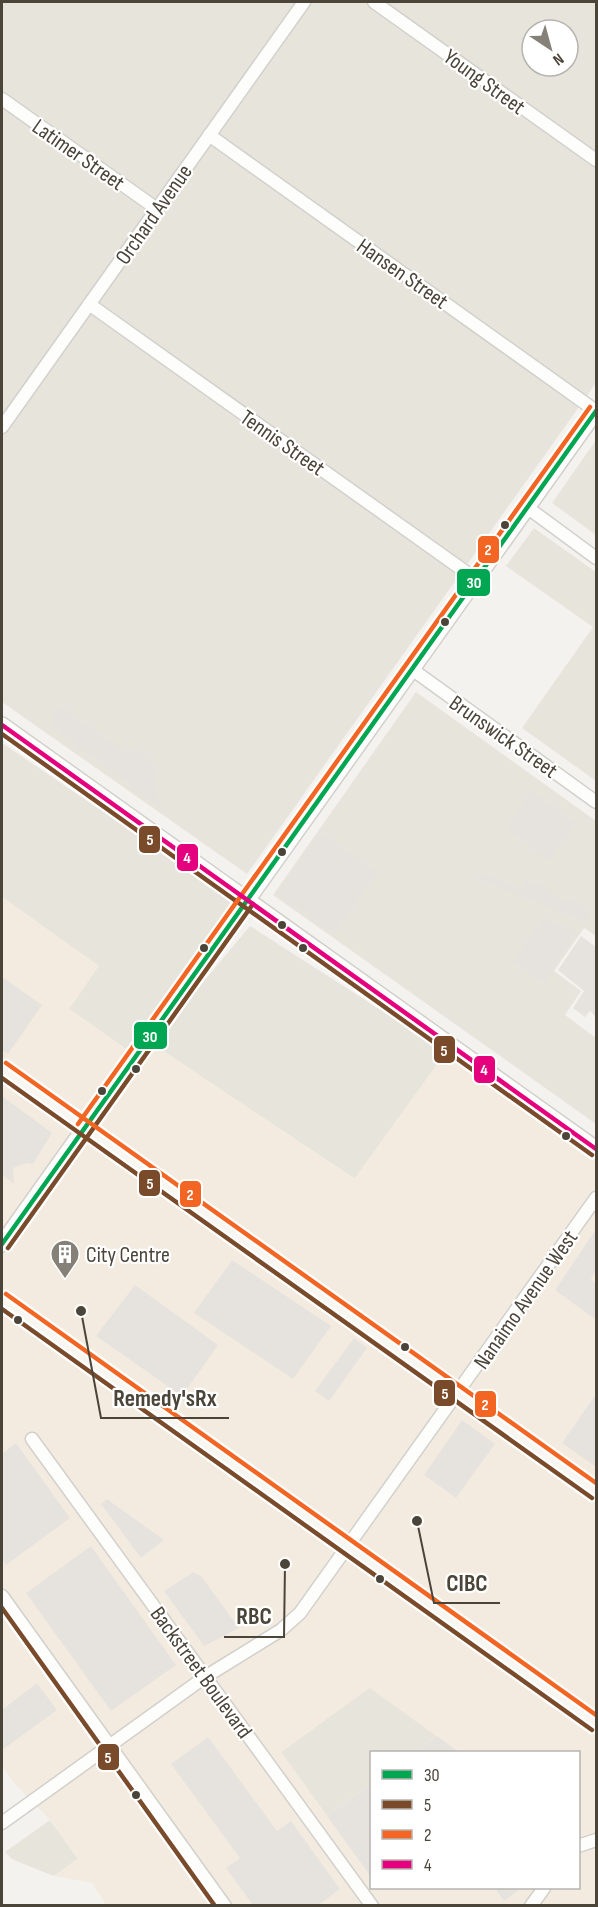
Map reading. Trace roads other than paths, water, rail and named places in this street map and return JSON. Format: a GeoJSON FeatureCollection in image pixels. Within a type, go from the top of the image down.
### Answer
{"type":"FeatureCollection","features":[{"type":"Feature","properties":{"kind":"main road"},"geometry":{"type":"LineString","coordinates":[[2,1069],[597,1492]]}},
{"type":"Feature","properties":{"kind":"main road"},"geometry":{"type":"LineString","coordinates":[[2,1300],[597,1724]]}},
{"type":"Feature","properties":{"kind":"street","name":"Orchard Avenue"},"geometry":{"type":"LineString","coordinates":[[2,427],[304,2]]}},
{"type":"Feature","properties":{"kind":"street","name":"Young Street"},"geometry":{"type":"LineString","coordinates":[[374,2],[597,160]]}},
{"type":"Feature","properties":{"kind":"street","name":"Latimer Street"},"geometry":{"type":"LineString","coordinates":[[2,99],[157,209]]}},
{"type":"Feature","properties":{"kind":"street","name":"Hansen Street"},"geometry":{"type":"LineString","coordinates":[[209,135],[597,411]]}},
{"type":"Feature","properties":{"kind":"street","name":"Tennis Street"},"geometry":{"type":"LineString","coordinates":[[89,304],[477,580]]}},
{"type":"Feature","properties":{"kind":"street"},"geometry":{"type":"LineString","coordinates":[[2,1244],[597,411]]}},
{"type":"Feature","properties":{"kind":"street"},"geometry":{"type":"LineString","coordinates":[[528,508],[597,558]]}},
{"type":"Feature","properties":{"kind":"street","name":"Brunswick Street"},"geometry":{"type":"LineString","coordinates":[[412,670],[597,802]]}},
{"type":"Feature","properties":{"kind":"street"},"geometry":{"type":"LineString","coordinates":[[2,725],[597,1149]]}},
{"type":"Feature","properties":{"kind":"street","name":"Nanaimo Avenue West"},"geometry":{"type":"LineString","coordinates":[[2,1823],[205,1677],[290,1623],[311,1600],[597,1198]]}},
{"type":"Feature","properties":{"kind":"street","name":"Backstreet Boulevard"},"geometry":{"type":"LineString","coordinates":[[32,1439],[372,1905]]}},
{"type":"Feature","properties":{"kind":"street"},"geometry":{"type":"LineString","coordinates":[[2,1596],[225,1905]]}},
{"type":"Feature","properties":{"kind":"street"},"geometry":{"type":"LineString","coordinates":[[580,1846],[597,1840]]}},
{"type":"Feature","properties":{"kind":"street"},"geometry":{"type":"LineString","coordinates":[[531,1905],[543,1889]]}},
{"type":"Feature","properties":{"kind":"place","name":"City Centre"},"geometry":{"type":"Point","coordinates":[65,1280]}},
{"type":"Feature","properties":{"kind":"place","name":"Remedy'sRx"},"geometry":{"type":"Point","coordinates":[81,1311]}},
{"type":"Feature","properties":{"kind":"place","name":"CIBC"},"geometry":{"type":"Point","coordinates":[417,1521]}},
{"type":"Feature","properties":{"kind":"place","name":"RBC"},"geometry":{"type":"Point","coordinates":[285,1564]}}]}
